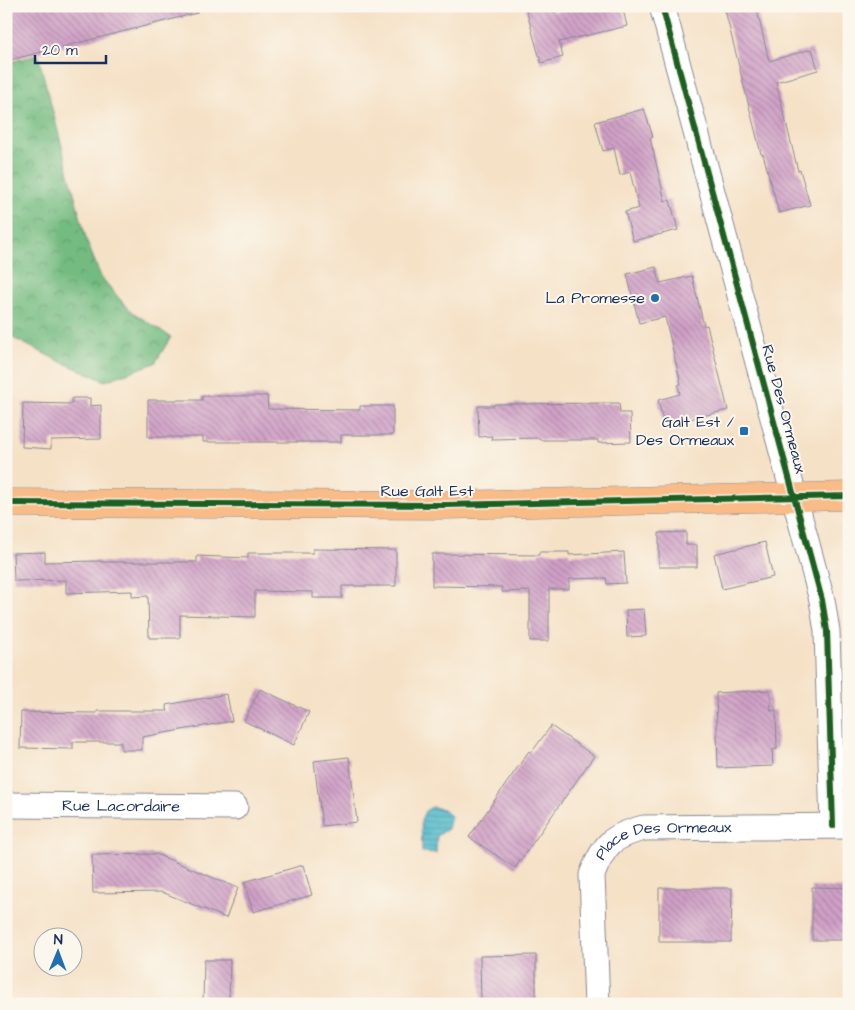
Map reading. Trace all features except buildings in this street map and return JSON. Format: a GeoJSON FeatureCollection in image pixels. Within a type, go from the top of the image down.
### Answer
{"type":"FeatureCollection","features":[{"type":"Feature","properties":{"kind":"main road","name":"Rue Galt Est"},"geometry":{"type":"LineString","coordinates":[[6,503],[445,505],[849,496]]}},
{"type":"Feature","properties":{"kind":"street","name":"Rue Des Ormeaux"},"geometry":{"type":"LineString","coordinates":[[662,6],[822,600],[827,631],[841,826]]}},
{"type":"Feature","properties":{"kind":"street","name":"Rue Lacordaire"},"geometry":{"type":"LineString","coordinates":[[6,806],[235,807]]}},
{"type":"Feature","properties":{"kind":"street","name":"Place Des Ormeaux"},"geometry":{"type":"LineString","coordinates":[[597,1004],[592,875],[598,859],[611,841],[623,833],[644,828],[841,826]]}},
{"type":"Feature","properties":{"kind":"green space"},"geometry":{"type":"Polygon","coordinates":[[[38,55],[87,242],[101,277],[129,310],[171,337],[155,363],[105,381],[13,338],[6,308],[6,63],[38,55]]]}},
{"type":"Feature","properties":{"kind":"water"},"geometry":{"type":"Polygon","coordinates":[[[432,807],[443,809],[451,816],[448,829],[437,836],[436,853],[422,852],[421,820],[425,811],[432,807]]]}},
{"type":"Feature","properties":{"kind":"cycle path"},"geometry":{"type":"LineString","coordinates":[[662,6],[822,600],[827,631],[833,826]]}},
{"type":"Feature","properties":{"kind":"cycle path"},"geometry":{"type":"LineString","coordinates":[[6,503],[445,505],[849,496]]}},
{"type":"Feature","properties":{"kind":"place","name":"La Promesse"},"geometry":{"type":"Point","coordinates":[655,298]}},
{"type":"Feature","properties":{"kind":"place","name":"Galt Est / Des Ormeaux"},"geometry":{"type":"Point","coordinates":[744,431]}}]}
